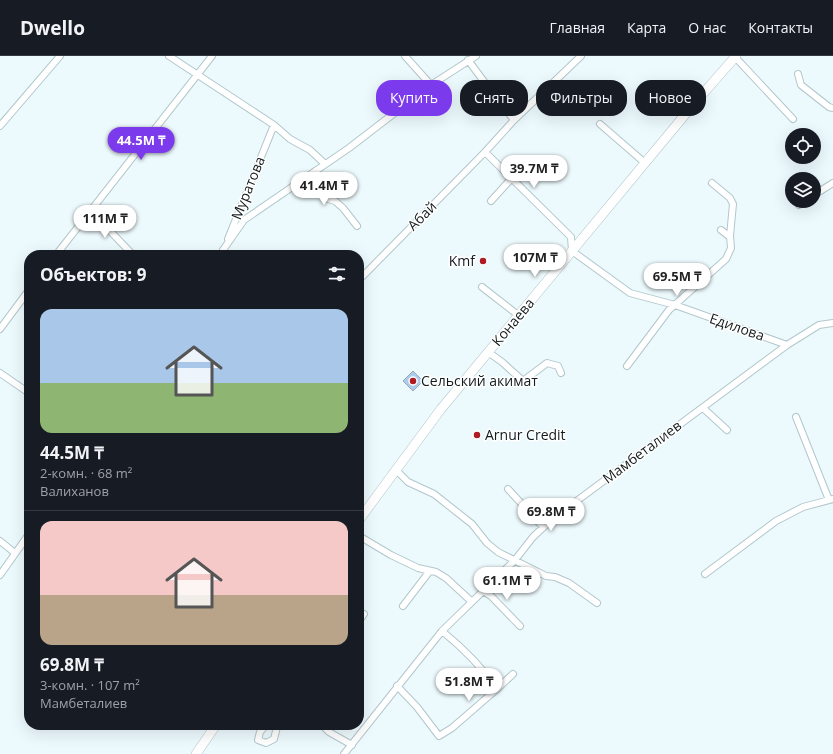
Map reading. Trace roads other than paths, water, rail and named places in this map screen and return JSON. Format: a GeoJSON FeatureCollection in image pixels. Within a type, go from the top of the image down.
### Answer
{"type":"FeatureCollection","features":[{"type":"Feature","properties":{"kind":"main road","name":"Конаева"},"geometry":{"type":"LineString","coordinates":[[364,513],[441,409],[645,163],[736,56]]}},
{"type":"Feature","properties":{"kind":"main road"},"geometry":{"type":"LineString","coordinates":[[196,754],[213,730]]}},
{"type":"Feature","properties":{"kind":"street"},"geometry":{"type":"LineString","coordinates":[[0,126],[60,56]]}},
{"type":"Feature","properties":{"kind":"street"},"geometry":{"type":"LineString","coordinates":[[169,56],[274,126],[290,139],[310,150],[325,164]]}},
{"type":"Feature","properties":{"kind":"street"},"geometry":{"type":"LineString","coordinates":[[60,250],[212,56]]}},
{"type":"Feature","properties":{"kind":"street"},"geometry":{"type":"LineString","coordinates":[[405,56],[426,80]]}},
{"type":"Feature","properties":{"kind":"street","name":"Муратова"},"geometry":{"type":"LineString","coordinates":[[436,80],[476,56]]}},
{"type":"Feature","properties":{"kind":"street","name":"Абай"},"geometry":{"type":"LineString","coordinates":[[364,275],[485,152],[514,120],[581,56]]}},
{"type":"Feature","properties":{"kind":"street"},"geometry":{"type":"LineString","coordinates":[[736,56],[793,119]]}},
{"type":"Feature","properties":{"kind":"street"},"geometry":{"type":"LineString","coordinates":[[468,60],[514,120]]}},
{"type":"Feature","properties":{"kind":"street"},"geometry":{"type":"LineString","coordinates":[[798,74],[802,85],[829,108],[833,108]]}},
{"type":"Feature","properties":{"kind":"street","name":"Муратова"},"geometry":{"type":"LineString","coordinates":[[223,250],[244,220],[325,164],[388,116]]}},
{"type":"Feature","properties":{"kind":"street"},"geometry":{"type":"LineString","coordinates":[[600,124],[645,163]]}},
{"type":"Feature","properties":{"kind":"street","name":"Муратова"},"geometry":{"type":"LineString","coordinates":[[222,250],[274,126]]}},
{"type":"Feature","properties":{"kind":"street"},"geometry":{"type":"LineString","coordinates":[[485,152],[571,237],[572,251]]}},
{"type":"Feature","properties":{"kind":"street"},"geometry":{"type":"LineString","coordinates":[[315,171],[324,194],[328,198],[336,201],[357,226]]}},
{"type":"Feature","properties":{"kind":"street"},"geometry":{"type":"LineString","coordinates":[[491,201],[511,179]]}},
{"type":"Feature","properties":{"kind":"street"},"geometry":{"type":"LineString","coordinates":[[627,366],[669,310],[726,259],[731,248],[730,238],[733,204],[730,198],[712,183]]}},
{"type":"Feature","properties":{"kind":"street"},"geometry":{"type":"LineString","coordinates":[[821,191],[833,183]]}},
{"type":"Feature","properties":{"kind":"street"},"geometry":{"type":"LineString","coordinates":[[90,210],[128,250]]}},
{"type":"Feature","properties":{"kind":"street"},"geometry":{"type":"LineString","coordinates":[[721,230],[730,238]]}},
{"type":"Feature","properties":{"kind":"street","name":"Едилова"},"geometry":{"type":"LineString","coordinates":[[572,251],[630,293],[675,305],[787,345]]}},
{"type":"Feature","properties":{"kind":"street"},"geometry":{"type":"LineString","coordinates":[[482,287],[518,315]]}},
{"type":"Feature","properties":{"kind":"street"},"geometry":{"type":"LineString","coordinates":[[0,329],[24,297]]}},
{"type":"Feature","properties":{"kind":"street","name":"Мамбеталиев"},"geometry":{"type":"LineString","coordinates":[[364,729],[442,631],[514,560],[550,520],[787,345],[819,325],[833,323]]}},
{"type":"Feature","properties":{"kind":"street"},"geometry":{"type":"LineString","coordinates":[[488,352],[502,362],[522,382],[538,369],[547,364],[558,366],[562,373]]}},
{"type":"Feature","properties":{"kind":"street"},"geometry":{"type":"LineString","coordinates":[[0,373],[24,390]]}},
{"type":"Feature","properties":{"kind":"street"},"geometry":{"type":"LineString","coordinates":[[703,408],[727,430]]}},
{"type":"Feature","properties":{"kind":"street"},"geometry":{"type":"LineString","coordinates":[[705,574],[776,521],[804,507],[831,500],[796,417]]}},
{"type":"Feature","properties":{"kind":"street"},"geometry":{"type":"LineString","coordinates":[[396,470],[408,482],[434,494],[472,524],[487,543],[498,552],[546,576],[555,577],[569,583],[597,603]]}},
{"type":"Feature","properties":{"kind":"street"},"geometry":{"type":"LineString","coordinates":[[508,489],[543,527]]}},
{"type":"Feature","properties":{"kind":"street"},"geometry":{"type":"LineString","coordinates":[[364,539],[391,555],[429,572],[436,572],[446,578],[471,601]]}},
{"type":"Feature","properties":{"kind":"street"},"geometry":{"type":"LineString","coordinates":[[0,541],[15,553]]}},
{"type":"Feature","properties":{"kind":"street"},"geometry":{"type":"LineString","coordinates":[[0,575],[24,541]]}},
{"type":"Feature","properties":{"kind":"street"},"geometry":{"type":"LineString","coordinates":[[403,606],[429,572]]}},
{"type":"Feature","properties":{"kind":"street"},"geometry":{"type":"LineString","coordinates":[[483,591],[491,596],[520,626]]}},
{"type":"Feature","properties":{"kind":"street"},"geometry":{"type":"LineString","coordinates":[[442,631],[470,656],[488,675],[498,689]]}},
{"type":"Feature","properties":{"kind":"street"},"geometry":{"type":"LineString","coordinates":[[397,686],[439,736],[452,728],[498,689],[513,674]]}},
{"type":"Feature","properties":{"kind":"street"},"geometry":{"type":"LineString","coordinates":[[262,730],[258,740],[266,744],[274,739],[276,730]]}},
{"type":"Feature","properties":{"kind":"street"},"geometry":{"type":"LineString","coordinates":[[328,730],[352,745]]}},
{"type":"Feature","properties":{"kind":"street","name":"Мамбеталиев"},"geometry":{"type":"LineString","coordinates":[[345,753],[363,730]]}},
{"type":"Feature","properties":{"kind":"place","name":"Kmf"},"geometry":{"type":"Point","coordinates":[483,261]}},
{"type":"Feature","properties":{"kind":"place","name":"Сельский акимат"},"geometry":{"type":"Point","coordinates":[413,381]}},
{"type":"Feature","properties":{"kind":"place","name":"Arnur Credit"},"geometry":{"type":"Point","coordinates":[477,435]}}]}
